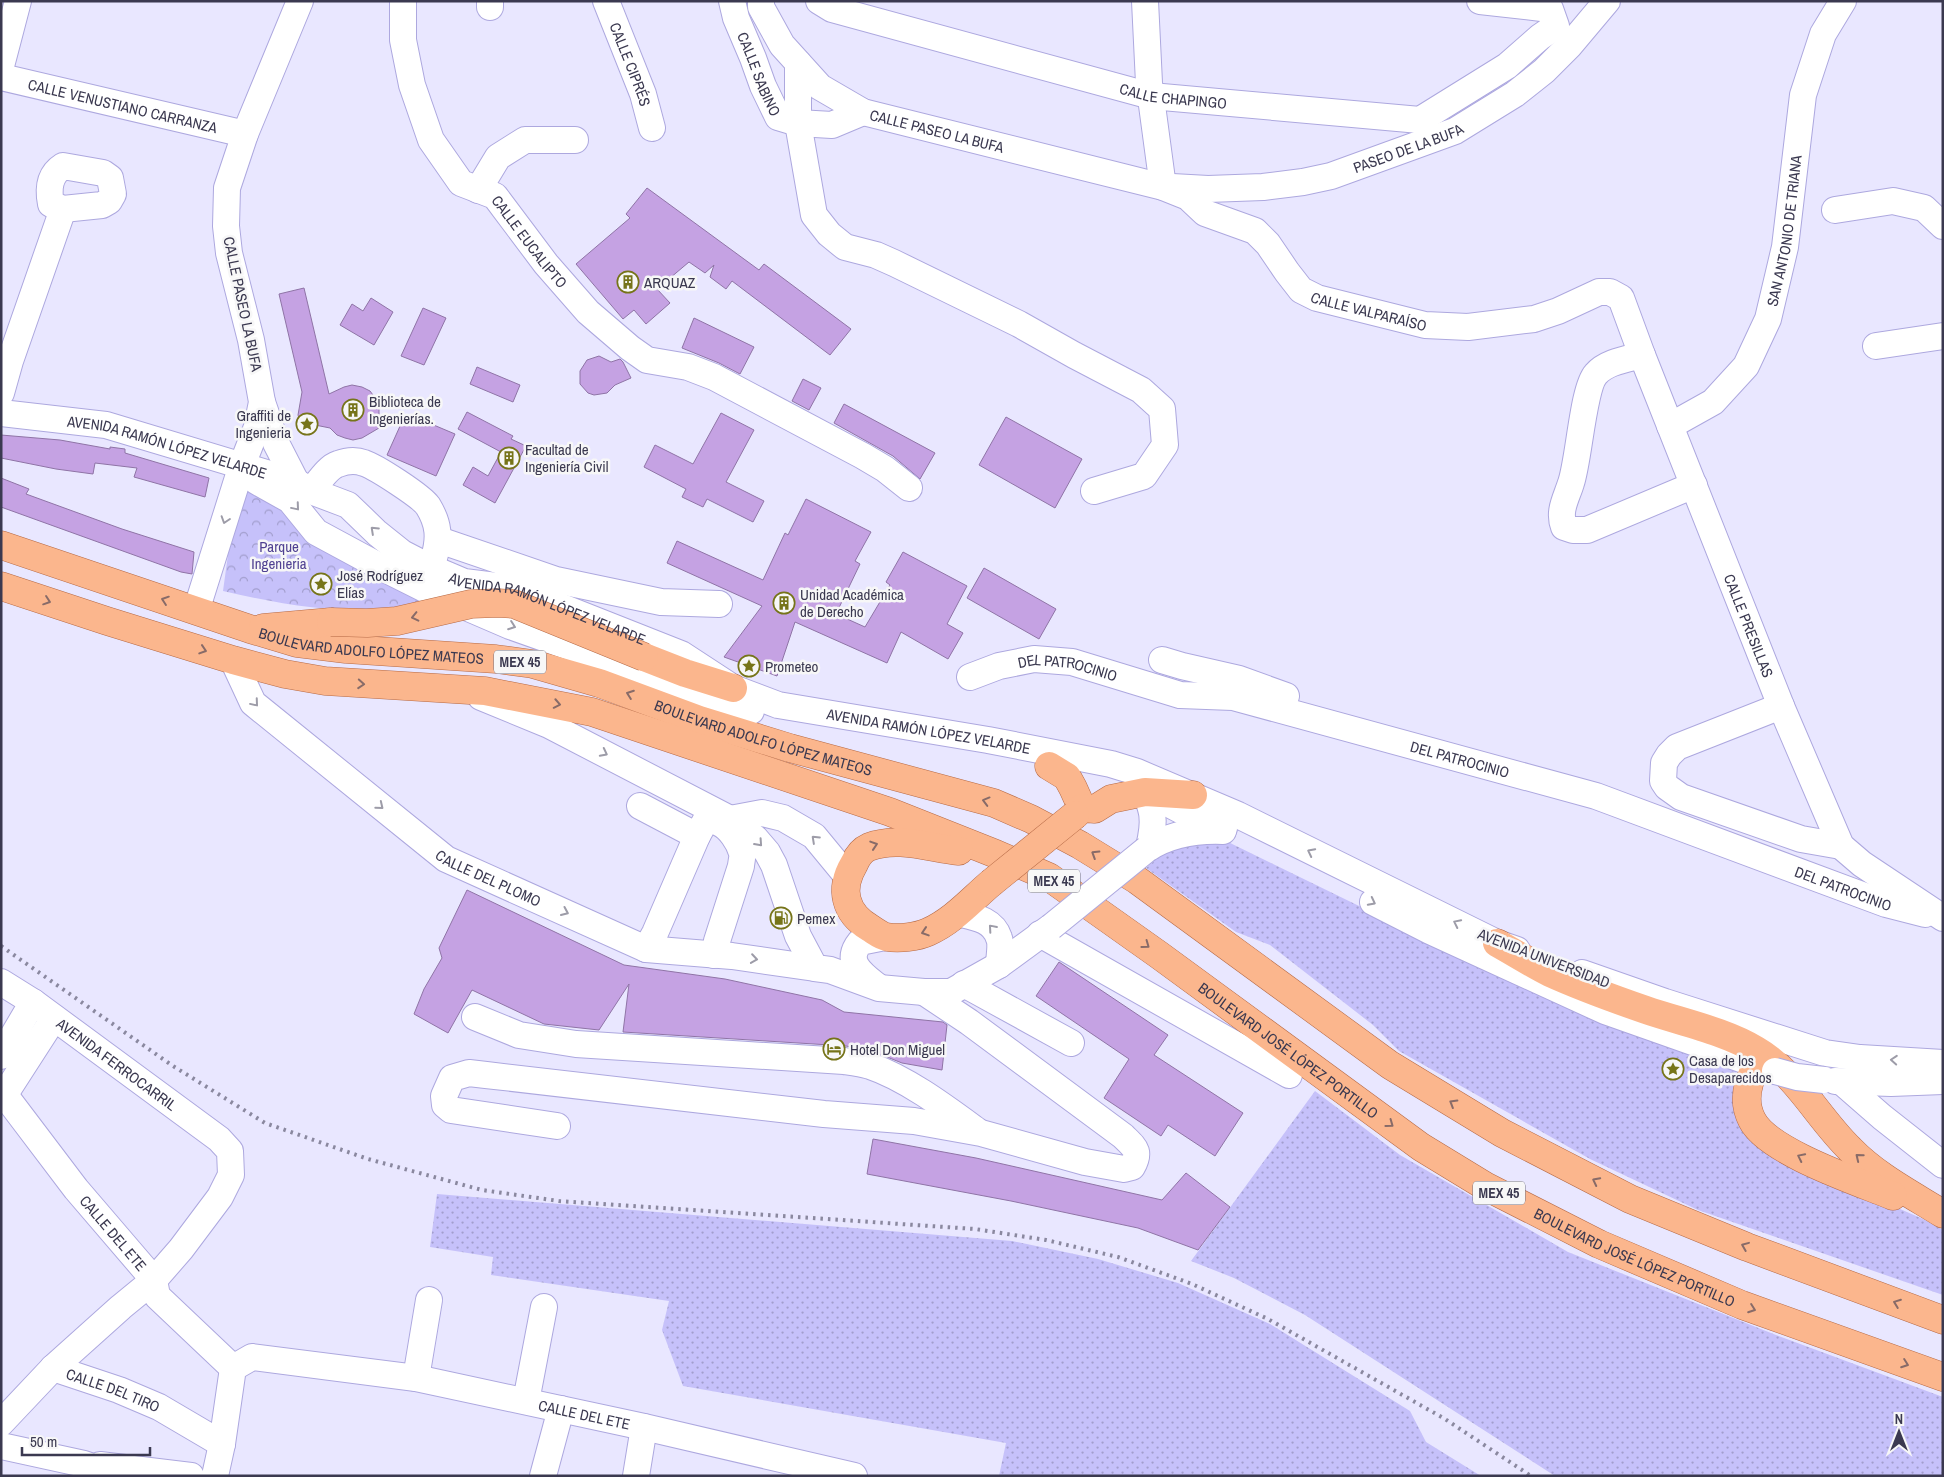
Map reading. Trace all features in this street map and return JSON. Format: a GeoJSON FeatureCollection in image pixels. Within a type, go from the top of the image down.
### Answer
{"type":"FeatureCollection","features":[{"type":"Feature","properties":{"kind":"main road","name":"BOULEVARD ADOLFO LÓPEZ MATEOS"},"geometry":{"type":"LineString","coordinates":[[1,545],[297,643],[325,647],[496,659],[533,664],[599,683],[699,720],[790,748],[994,803],[1032,819],[1080,845],[1137,880],[1390,1065],[1502,1133],[1630,1199],[1747,1247],[1943,1320]]}},
{"type":"Feature","properties":{"kind":"main road","name":"BOULEVARD ADOLFO LÓPEZ MATEOS"},"geometry":{"type":"LineString","coordinates":[[1,586],[107,621],[285,674],[326,682],[494,693],[592,712],[890,812],[996,854]]}},
{"type":"Feature","properties":{"kind":"main road"},"geometry":{"type":"LineString","coordinates":[[250,629],[331,622],[367,623],[397,621],[471,604],[514,604],[685,673],[734,688]]}},
{"type":"Feature","properties":{"kind":"main road"},"geometry":{"type":"LineString","coordinates":[[1048,766],[1067,777],[1073,788],[1078,812]]}},
{"type":"Feature","properties":{"kind":"main road"},"geometry":{"type":"LineString","coordinates":[[996,854],[943,850],[901,843],[882,843],[866,848],[858,857],[847,876],[847,904],[862,923],[885,937],[926,933],[947,922],[991,882],[1078,812],[1095,809],[1141,782],[1192,795]]}},
{"type":"Feature","properties":{"kind":"main road","name":"BOULEVARD JOSÉ LÓPEZ PORTILLO"},"geometry":{"type":"LineString","coordinates":[[996,854],[1048,877],[1107,917],[1421,1146],[1484,1186],[1599,1244],[1742,1305],[1943,1377]]}},
{"type":"Feature","properties":{"kind":"main road"},"geometry":{"type":"LineString","coordinates":[[1497,943],[1550,972],[1578,984],[1645,1010],[1731,1038],[1754,1048],[1770,1058],[1796,1082],[1850,1149],[1883,1176],[1943,1215]]}},
{"type":"Feature","properties":{"kind":"main road"},"geometry":{"type":"LineString","coordinates":[[1756,1064],[1749,1079],[1747,1102],[1751,1119],[1761,1132],[1785,1149],[1816,1164],[1943,1215]]}},
{"type":"Feature","properties":{"kind":"street"},"geometry":{"type":"LineString","coordinates":[[1,66],[18,1]]}},
{"type":"Feature","properties":{"kind":"street","name":"CALLE PASEO LA BUFA"},"geometry":{"type":"LineString","coordinates":[[196,611],[241,470],[257,427],[262,402],[253,348],[229,252],[226,226],[227,188],[245,134],[300,1]]}},
{"type":"Feature","properties":{"kind":"street","name":"CALLE EUCALIPTO"},"geometry":{"type":"LineString","coordinates":[[403,1],[403,40],[412,85],[431,140],[461,183],[495,196],[546,264],[588,312],[646,360],[688,368],[714,377],[863,456],[885,469],[909,488]]}},
{"type":"Feature","properties":{"kind":"street","name":"CALLE CIPRÉS"},"geometry":{"type":"LineString","coordinates":[[606,1],[643,94],[652,128]]}},
{"type":"Feature","properties":{"kind":"street","name":"CALLE SABINO"},"geometry":{"type":"LineString","coordinates":[[732,1],[736,18],[753,58],[762,86],[778,117],[798,123],[832,126],[863,112]]}},
{"type":"Feature","properties":{"kind":"street","name":"CALLE PASEO LA BUFA"},"geometry":{"type":"LineString","coordinates":[[760,1],[761,7],[782,45],[820,87],[863,112],[1164,187]]}},
{"type":"Feature","properties":{"kind":"street"},"geometry":{"type":"LineString","coordinates":[[1145,1],[1151,96],[1164,187]]}},
{"type":"Feature","properties":{"kind":"street","name":"CALLE CHAPINGO"},"geometry":{"type":"LineString","coordinates":[[826,5],[1151,96],[1420,120],[1506,66],[1556,26],[1550,9],[1480,1]]}},
{"type":"Feature","properties":{"kind":"street","name":"PASEO DE LA BUFA"},"geometry":{"type":"LineString","coordinates":[[1164,187],[1217,189],[1263,187],[1303,182],[1330,176],[1455,131],[1515,94],[1544,71],[1570,45],[1607,1]]}},
{"type":"Feature","properties":{"kind":"street","name":"SAN ANTONIO DE TRIANA"},"geometry":{"type":"LineString","coordinates":[[1670,426],[1713,402],[1746,366],[1768,319],[1785,247],[1803,95],[1823,34],[1842,1]]}},
{"type":"Feature","properties":{"kind":"street"},"geometry":{"type":"LineString","coordinates":[[798,63],[798,123],[814,215],[828,234],[845,247],[876,255],[1019,324],[1142,390],[1162,409],[1165,445],[1144,476],[1094,491]]}},
{"type":"Feature","properties":{"kind":"street","name":"CALLE VENUSTIANO CARRANZA"},"geometry":{"type":"LineString","coordinates":[[1,77],[245,134]]}},
{"type":"Feature","properties":{"kind":"street"},"geometry":{"type":"LineString","coordinates":[[478,190],[498,157],[525,140],[574,140]]}},
{"type":"Feature","properties":{"kind":"street","name":"CALLE VALPARAÍSO"},"geometry":{"type":"LineString","coordinates":[[1164,187],[1188,197],[1205,213],[1255,231],[1268,244],[1286,272],[1301,290],[1318,298],[1381,315],[1425,325],[1468,326],[1534,319],[1558,311],[1599,292],[1610,292]]}},
{"type":"Feature","properties":{"kind":"street"},"geometry":{"type":"LineString","coordinates":[[1835,210],[1893,201],[1924,208],[1943,226]]}},
{"type":"Feature","properties":{"kind":"street"},"geometry":{"type":"LineString","coordinates":[[1,393],[10,361],[63,209]]}},
{"type":"Feature","properties":{"kind":"street","name":"CALLE PRESILLAS"},"geometry":{"type":"LineString","coordinates":[[1610,292],[1621,298],[1781,706],[1841,846],[1862,864],[1942,917]]}},
{"type":"Feature","properties":{"kind":"street"},"geometry":{"type":"LineString","coordinates":[[1876,346],[1943,336]]}},
{"type":"Feature","properties":{"kind":"street"},"geometry":{"type":"LineString","coordinates":[[1642,355],[1606,366],[1595,375],[1589,389],[1575,472],[1560,517],[1564,527],[1573,530],[1587,530],[1694,485]]}},
{"type":"Feature","properties":{"kind":"street"},"geometry":{"type":"LineString","coordinates":[[262,402],[276,443],[303,486],[335,465],[348,461],[364,463],[411,491],[427,504],[434,519],[439,540],[431,568]]}},
{"type":"Feature","properties":{"kind":"street","name":"AVENIDA RAMÓN LÓPEZ VELARDE"},"geometry":{"type":"LineString","coordinates":[[1,413],[60,418],[106,425],[241,470],[290,500],[316,532],[431,592],[510,626],[763,715],[864,735],[1048,766],[1109,772]]}},
{"type":"Feature","properties":{"kind":"street","name":"AVENIDA RAMÓN LÓPEZ VELARDE"},"geometry":{"type":"LineString","coordinates":[[1,421],[103,432],[241,470],[263,473],[303,486],[348,505],[377,533],[402,553],[431,568],[464,582],[514,588],[681,654],[734,688],[778,705],[988,740],[1109,772]]}},
{"type":"Feature","properties":{"kind":"street"},"geometry":{"type":"LineString","coordinates":[[439,540],[556,580],[661,602],[719,604]]}},
{"type":"Feature","properties":{"kind":"street"},"geometry":{"type":"LineString","coordinates":[[379,566],[402,553]]}},
{"type":"Feature","properties":{"kind":"street","name":"DEL PATROCINIO"},"geometry":{"type":"LineString","coordinates":[[970,677],[999,666],[1034,659],[1072,662],[1180,695],[1233,697],[1596,796],[1886,904],[1942,917]]}},
{"type":"Feature","properties":{"kind":"street","name":"CALLE DEL PLOMO"},"geometry":{"type":"LineString","coordinates":[[233,660],[253,703],[446,859],[646,949],[714,954],[816,968]]}},
{"type":"Feature","properties":{"kind":"street"},"geometry":{"type":"LineString","coordinates":[[1162,660],[1239,679],[1271,690],[1302,703],[1331,724]]}},
{"type":"Feature","properties":{"kind":"street","name":"BOULEVARD ADOLFO LÓPEZ MATEOS"},"geometry":{"type":"LineString","coordinates":[[464,690],[549,725],[711,824],[755,838],[767,852],[774,865],[798,936],[816,968]]}},
{"type":"Feature","properties":{"kind":"street"},"geometry":{"type":"LineString","coordinates":[[1781,706],[1677,747],[1664,763],[1663,781],[1667,787],[1681,797],[1732,816],[1801,839],[1841,846]]}},
{"type":"Feature","properties":{"kind":"street","name":"AVENIDA UNIVERSIDAD"},"geometry":{"type":"LineString","coordinates":[[1109,772],[1141,782],[1184,812],[1231,831],[1430,931],[1606,1011],[1798,1077],[1834,1081]]}},
{"type":"Feature","properties":{"kind":"street"},"geometry":{"type":"LineString","coordinates":[[1141,782],[1154,813],[1153,829],[1148,848]]}},
{"type":"Feature","properties":{"kind":"street","name":"AVENIDA UNIVERSIDAD"},"geometry":{"type":"LineString","coordinates":[[1192,795],[1238,815],[1497,943],[1665,1002],[1825,1053],[1860,1058],[1943,1062]]}},
{"type":"Feature","properties":{"kind":"street"},"geometry":{"type":"LineString","coordinates":[[640,806],[725,826],[732,832],[742,854],[741,866],[714,954]]}},
{"type":"Feature","properties":{"kind":"street"},"geometry":{"type":"LineString","coordinates":[[711,824],[762,813],[784,818],[814,836],[847,876]]}},
{"type":"Feature","properties":{"kind":"street"},"geometry":{"type":"LineString","coordinates":[[646,949],[711,824]]}},
{"type":"Feature","properties":{"kind":"street"},"geometry":{"type":"LineString","coordinates":[[816,968],[830,970],[879,988],[951,992],[999,965],[1046,931],[1148,848],[1180,834],[1199,830],[1231,831]]}},
{"type":"Feature","properties":{"kind":"street"},"geometry":{"type":"LineString","coordinates":[[957,913],[978,918],[991,924],[1000,938],[999,965]]}},
{"type":"Feature","properties":{"kind":"street"},"geometry":{"type":"LineString","coordinates":[[1046,931],[1289,1075]]}},
{"type":"Feature","properties":{"kind":"street"},"geometry":{"type":"LineString","coordinates":[[879,988],[858,971],[854,956],[855,949],[860,942],[885,937]]}},
{"type":"Feature","properties":{"kind":"street","name":"AVENIDA FERROCARRIL"},"geometry":{"type":"LineString","coordinates":[[1,982],[33,1002],[219,1139],[230,1151],[232,1175],[220,1197],[181,1249],[154,1280]]}},
{"type":"Feature","properties":{"kind":"street"},"geometry":{"type":"LineString","coordinates":[[964,984],[1071,1044]]}},
{"type":"Feature","properties":{"kind":"street"},"geometry":{"type":"LineString","coordinates":[[557,1126],[451,1110],[445,1105],[444,1096],[452,1078],[469,1073],[486,1074],[824,1114],[914,1121],[981,1133],[1085,1162],[1124,1169],[1132,1167],[1137,1158],[1135,1148],[1123,1136],[969,1022],[924,992]]}},
{"type":"Feature","properties":{"kind":"street"},"geometry":{"type":"LineString","coordinates":[[1,1056],[33,1002]]}},
{"type":"Feature","properties":{"kind":"street"},"geometry":{"type":"LineString","coordinates":[[475,1017],[519,1035],[576,1044],[844,1061],[870,1066],[900,1080],[937,1102],[981,1133]]}},
{"type":"Feature","properties":{"kind":"street"},"geometry":{"type":"LineString","coordinates":[[3,1092],[54,1018]]}},
{"type":"Feature","properties":{"kind":"street"},"geometry":{"type":"LineString","coordinates":[[1834,1081],[1943,1081]]}},
{"type":"Feature","properties":{"kind":"street"},"geometry":{"type":"LineString","coordinates":[[1834,1081],[1943,1164]]}},
{"type":"Feature","properties":{"kind":"street","name":"CALLE DEL ETE"},"geometry":{"type":"LineString","coordinates":[[3,1092],[76,1189],[154,1280],[157,1296],[242,1362],[311,1363],[416,1378],[526,1401],[559,1415]]}},
{"type":"Feature","properties":{"kind":"street"},"geometry":{"type":"LineString","coordinates":[[1,1423],[53,1368],[154,1280]]}},
{"type":"Feature","properties":{"kind":"street"},"geometry":{"type":"LineString","coordinates":[[416,1378],[429,1300]]}},
{"type":"Feature","properties":{"kind":"street"},"geometry":{"type":"LineString","coordinates":[[526,1401],[544,1307]]}},
{"type":"Feature","properties":{"kind":"street"},"geometry":{"type":"LineString","coordinates":[[215,1476],[242,1362]]}},
{"type":"Feature","properties":{"kind":"street","name":"CALLE DEL ETE"},"geometry":{"type":"LineString","coordinates":[[311,1363],[342,1376],[559,1415],[644,1427],[854,1476]]}},
{"type":"Feature","properties":{"kind":"street","name":"CALLE DEL TIRO"},"geometry":{"type":"LineString","coordinates":[[53,1368],[119,1390],[160,1407],[222,1444]]}},
{"type":"Feature","properties":{"kind":"street"},"geometry":{"type":"LineString","coordinates":[[543,1476],[559,1415]]}},
{"type":"Feature","properties":{"kind":"street"},"geometry":{"type":"LineString","coordinates":[[636,1476],[644,1427]]}},
{"type":"Feature","properties":{"kind":"street"},"geometry":{"type":"LineString","coordinates":[[1,1446],[84,1464],[119,1476]]}},
{"type":"Feature","properties":{"kind":"street"},"geometry":{"type":"LineString","coordinates":[[84,1464],[136,1468],[192,1476]]}},
{"type":"Feature","properties":{"kind":"green space","name":"Parque Ingenieria"},"geometry":{"type":"Polygon","coordinates":[[[239,475],[451,601],[379,611],[359,611],[300,606],[223,591],[239,475]]]}},
{"type":"Feature","properties":{"kind":"green space"},"geometry":{"type":"Polygon","coordinates":[[[1224,840],[1560,1004],[1736,1068],[1736,1085],[1765,1150],[1923,1219],[1943,1230],[1943,1295],[1698,1210],[1590,1159],[1399,1051],[1373,1025],[1270,945],[1236,932],[1146,868],[1170,847],[1224,840]]]}},
{"type":"Feature","properties":{"kind":"green space"},"geometry":{"type":"Polygon","coordinates":[[[1315,1091],[1400,1155],[1568,1252],[1776,1335],[1943,1397],[1943,1476],[1555,1476],[1305,1315],[1234,1278],[1191,1261],[1315,1091]]]}},
{"type":"Feature","properties":{"kind":"green space"},"geometry":{"type":"Polygon","coordinates":[[[437,1194],[1012,1241],[1098,1259],[1178,1283],[1270,1324],[1410,1411],[1426,1442],[1481,1476],[999,1476],[1006,1443],[683,1386],[662,1330],[669,1301],[491,1275],[493,1257],[430,1247],[437,1194]]]}},
{"type":"Feature","properties":{"kind":"building"},"geometry":{"type":"Polygon","coordinates":[[[647,188],[759,270],[764,264],[851,329],[830,355],[732,281],[726,289],[710,277],[714,265],[705,273],[689,262],[657,289],[670,303],[646,324],[634,310],[623,319],[576,264],[630,218],[626,214],[647,188]]]}},
{"type":"Feature","properties":{"kind":"building"},"geometry":{"type":"Polygon","coordinates":[[[304,288],[329,394],[352,385],[370,391],[376,399],[379,407],[379,428],[362,438],[353,440],[345,438],[337,435],[330,428],[300,422],[298,415],[302,392],[279,294],[304,288]]]}},
{"type":"Feature","properties":{"kind":"building"},"geometry":{"type":"Polygon","coordinates":[[[371,298],[393,312],[374,345],[340,325],[352,304],[363,311],[371,298]]]}},
{"type":"Feature","properties":{"kind":"building"},"geometry":{"type":"Polygon","coordinates":[[[423,308],[446,318],[424,365],[401,356],[423,308]]]}},
{"type":"Feature","properties":{"kind":"building"},"geometry":{"type":"Polygon","coordinates":[[[694,318],[754,347],[740,374],[682,348],[694,318]]]}},
{"type":"Feature","properties":{"kind":"building"},"geometry":{"type":"Polygon","coordinates":[[[599,356],[611,362],[620,359],[631,378],[615,385],[607,393],[594,395],[588,393],[580,384],[580,371],[587,360],[599,356]]]}},
{"type":"Feature","properties":{"kind":"building"},"geometry":{"type":"Polygon","coordinates":[[[477,367],[520,385],[513,402],[470,384],[477,367]]]}},
{"type":"Feature","properties":{"kind":"building"},"geometry":{"type":"Polygon","coordinates":[[[803,379],[821,388],[809,410],[792,401],[803,379]]]}},
{"type":"Feature","properties":{"kind":"building"},"geometry":{"type":"Polygon","coordinates":[[[844,404],[935,453],[920,479],[893,456],[834,423],[844,404]]]}},
{"type":"Feature","properties":{"kind":"building","name":"Facultad de Ingeniería Civil"},"geometry":{"type":"Polygon","coordinates":[[[467,412],[513,436],[511,439],[526,446],[495,503],[463,485],[473,467],[488,476],[501,452],[458,429],[467,412]]]}},
{"type":"Feature","properties":{"kind":"building"},"geometry":{"type":"Polygon","coordinates":[[[721,413],[754,430],[726,482],[764,501],[753,522],[707,499],[703,507],[682,497],[686,489],[644,467],[655,445],[693,464],[721,413]]]}},
{"type":"Feature","properties":{"kind":"building"},"geometry":{"type":"Polygon","coordinates":[[[405,415],[410,415],[455,434],[436,476],[387,455],[405,415]]]}},
{"type":"Feature","properties":{"kind":"building"},"geometry":{"type":"Polygon","coordinates":[[[1006,417],[1082,459],[1055,508],[979,465],[1006,417]]]}},
{"type":"Feature","properties":{"kind":"building"},"geometry":{"type":"Polygon","coordinates":[[[1,435],[60,440],[110,449],[110,447],[125,449],[125,453],[209,478],[205,497],[134,477],[137,468],[95,463],[93,474],[1,458],[1,435]]]}},
{"type":"Feature","properties":{"kind":"building"},"geometry":{"type":"Polygon","coordinates":[[[1,478],[29,489],[26,494],[122,529],[194,552],[192,574],[181,572],[1,507],[1,478]]]}},
{"type":"Feature","properties":{"kind":"building"},"geometry":{"type":"Polygon","coordinates":[[[806,499],[871,532],[855,561],[860,564],[836,614],[865,627],[890,585],[886,582],[903,552],[967,586],[947,624],[963,633],[948,659],[901,632],[887,663],[795,622],[777,676],[724,657],[762,606],[667,563],[677,541],[763,580],[785,533],[788,535],[806,499]]]}},
{"type":"Feature","properties":{"kind":"building"},"geometry":{"type":"Polygon","coordinates":[[[984,568],[1056,609],[1039,639],[967,598],[984,568]]]}},
{"type":"Feature","properties":{"kind":"building"},"geometry":{"type":"Polygon","coordinates":[[[467,890],[624,965],[725,979],[822,1000],[844,1012],[943,1022],[947,1025],[942,1070],[902,1063],[872,1051],[846,1046],[623,1032],[629,984],[599,1030],[544,1024],[472,990],[448,1033],[414,1014],[424,989],[442,958],[439,948],[467,890]]]}},
{"type":"Feature","properties":{"kind":"building"},"geometry":{"type":"Polygon","coordinates":[[[1059,962],[1168,1035],[1154,1055],[1243,1113],[1215,1156],[1168,1125],[1161,1136],[1104,1098],[1129,1059],[1036,996],[1059,962]]]}},
{"type":"Feature","properties":{"kind":"building"},"geometry":{"type":"Polygon","coordinates":[[[873,1139],[976,1158],[1162,1200],[1186,1173],[1230,1207],[1198,1250],[1138,1228],[1011,1201],[867,1174],[873,1139]]]}},
{"type":"Feature","properties":{"kind":"railway"},"geometry":{"type":"LineString","coordinates":[[1,946],[173,1066],[265,1123],[368,1159],[482,1190],[559,1201],[975,1229],[1046,1240],[1118,1257],[1192,1284],[1268,1319],[1445,1419],[1531,1476]]}},
{"type":"Feature","properties":{"kind":"place","name":"ARQUAZ"},"geometry":{"type":"Point","coordinates":[628,282]}},
{"type":"Feature","properties":{"kind":"place","name":"Biblioteca de Ingenierías."},"geometry":{"type":"Point","coordinates":[353,410]}},
{"type":"Feature","properties":{"kind":"place","name":"Graffiti de Ingenieria"},"geometry":{"type":"Point","coordinates":[307,424]}},
{"type":"Feature","properties":{"kind":"place","name":"Facultad de Ingeniería Civil"},"geometry":{"type":"Point","coordinates":[509,458]}},
{"type":"Feature","properties":{"kind":"place","name":"José Rodríguez Elías"},"geometry":{"type":"Point","coordinates":[321,584]}},
{"type":"Feature","properties":{"kind":"place","name":"Unidad Académica de Derecho"},"geometry":{"type":"Point","coordinates":[784,603]}},
{"type":"Feature","properties":{"kind":"place","name":"Prometeo"},"geometry":{"type":"Point","coordinates":[749,666]}},
{"type":"Feature","properties":{"kind":"place","name":"Pemex"},"geometry":{"type":"Point","coordinates":[781,918]}},
{"type":"Feature","properties":{"kind":"place","name":"Hotel Don Miguel"},"geometry":{"type":"Point","coordinates":[834,1049]}},
{"type":"Feature","properties":{"kind":"place","name":"Casa de los Desaparecidos"},"geometry":{"type":"Point","coordinates":[1673,1069]}}]}
